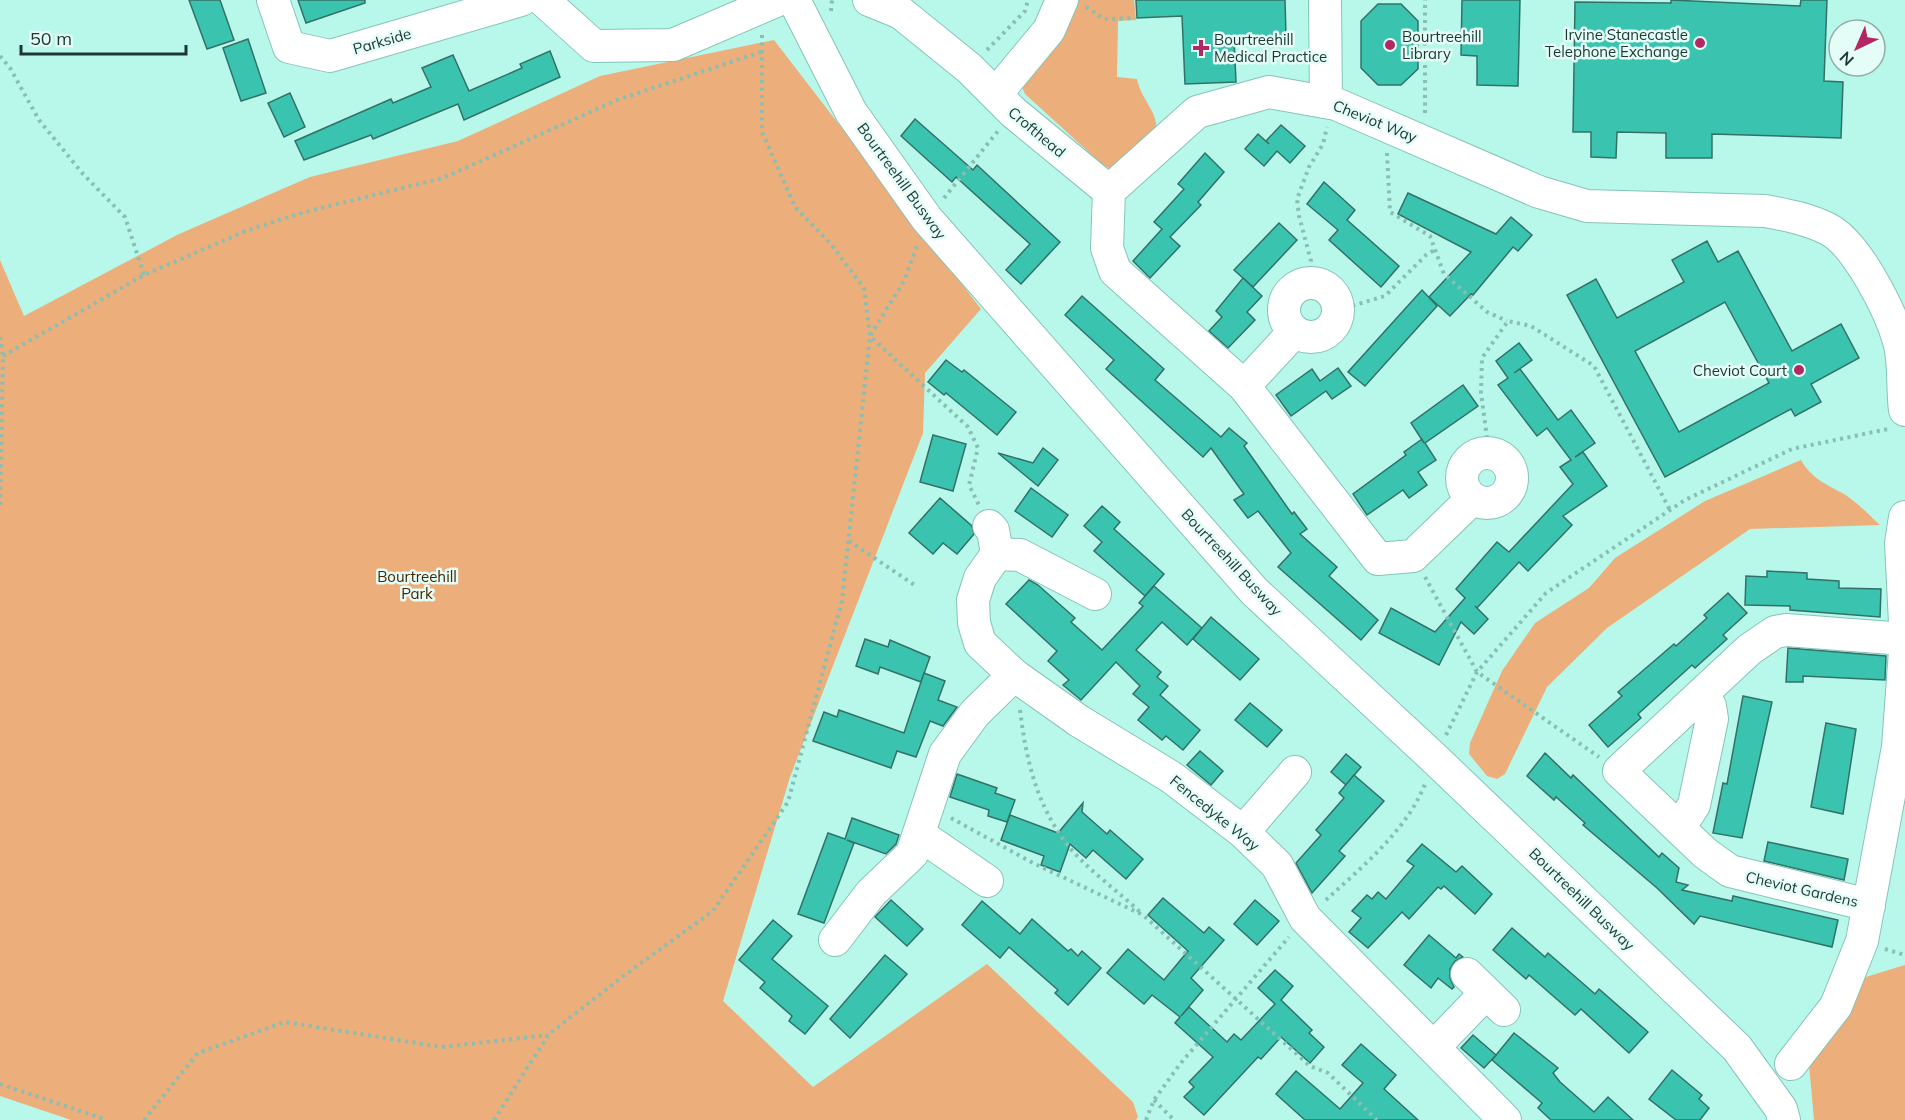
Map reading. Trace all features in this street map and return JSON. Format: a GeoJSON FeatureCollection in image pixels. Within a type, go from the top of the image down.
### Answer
{"type":"FeatureCollection","features":[{"type":"Feature","properties":{"kind":"street","name":"Parkside"},"geometry":{"type":"LineString","coordinates":[[273,0],[289,47],[330,56],[521,0]]}},
{"type":"Feature","properties":{"kind":"street"},"geometry":{"type":"LineString","coordinates":[[543,0],[594,46],[673,45],[769,4]]}},
{"type":"Feature","properties":{"kind":"street","name":"Bourtreehill Busway"},"geometry":{"type":"LineString","coordinates":[[794,0],[851,112],[927,219],[1254,591],[1435,759],[1737,1048],[1781,1109],[1784,1120]]}},
{"type":"Feature","properties":{"kind":"street","name":"Crofthead"},"geometry":{"type":"LineString","coordinates":[[869,0],[901,13],[1109,191]]}},
{"type":"Feature","properties":{"kind":"street"},"geometry":{"type":"LineString","coordinates":[[1004,103],[1049,30],[1062,0]]}},
{"type":"Feature","properties":{"kind":"street"},"geometry":{"type":"LineString","coordinates":[[1325,0],[1330,103]]}},
{"type":"Feature","properties":{"kind":"street","name":"Cheviot Way"},"geometry":{"type":"LineString","coordinates":[[1109,191],[1197,112],[1269,92],[1330,103],[1425,141],[1539,192],[1587,206],[1765,211],[1794,216],[1830,230],[1858,258],[1881,298],[1899,342],[1905,407]]}},
{"type":"Feature","properties":{"kind":"street"},"geometry":{"type":"LineString","coordinates":[[1109,191],[1107,248],[1115,271],[1244,386],[1378,558],[1413,556],[1472,499],[1463,485],[1464,468],[1478,455],[1489,453]]}},
{"type":"Feature","properties":{"kind":"street"},"geometry":{"type":"LineString","coordinates":[[1310,284],[1325,288],[1332,294],[1338,310],[1335,322],[1319,336],[1300,336],[1294,332],[1284,316],[1284,304],[1291,292],[1298,286],[1310,284]]}},
{"type":"Feature","properties":{"kind":"street"},"geometry":{"type":"LineString","coordinates":[[1244,386],[1294,332]]}},
{"type":"Feature","properties":{"kind":"street"},"geometry":{"type":"LineString","coordinates":[[1905,517],[1901,543],[1905,623]]}},
{"type":"Feature","properties":{"kind":"street"},"geometry":{"type":"LineString","coordinates":[[1002,545],[1095,594]]}},
{"type":"Feature","properties":{"kind":"street","name":"Fencedyke Way"},"geometry":{"type":"LineString","coordinates":[[1002,545],[980,578],[973,600],[974,623],[980,643],[1017,677],[1078,721],[1171,777],[1243,832],[1277,865],[1305,918],[1505,1120]]}},
{"type":"Feature","properties":{"kind":"street"},"geometry":{"type":"LineString","coordinates":[[1619,771],[1750,649],[1775,632],[1786,630],[1905,639]]}},
{"type":"Feature","properties":{"kind":"street","name":"Cheviot Gardens"},"geometry":{"type":"LineString","coordinates":[[1791,1064],[1836,1006],[1862,941],[1902,747],[1905,651]]}},
{"type":"Feature","properties":{"kind":"street"},"geometry":{"type":"LineString","coordinates":[[835,940],[921,832],[945,754],[975,714],[1017,677]]}},
{"type":"Feature","properties":{"kind":"street"},"geometry":{"type":"LineString","coordinates":[[1679,828],[1694,805],[1712,719],[1710,706],[1702,694]]}},
{"type":"Feature","properties":{"kind":"street","name":"Cheviot Gardens"},"geometry":{"type":"LineString","coordinates":[[1619,771],[1679,828],[1730,871],[1869,905]]}},
{"type":"Feature","properties":{"kind":"street"},"geometry":{"type":"LineString","coordinates":[[1243,832],[1295,772]]}},
{"type":"Feature","properties":{"kind":"street"},"geometry":{"type":"LineString","coordinates":[[921,832],[987,881]]}},
{"type":"Feature","properties":{"kind":"street"},"geometry":{"type":"LineString","coordinates":[[1434,1047],[1486,992]]}},
{"type":"Feature","properties":{"kind":"path"},"geometry":{"type":"LineString","coordinates":[[969,69],[1025,11],[1028,0]]}},
{"type":"Feature","properties":{"kind":"path"},"geometry":{"type":"LineString","coordinates":[[1425,0],[1425,141]]}},
{"type":"Feature","properties":{"kind":"path"},"geometry":{"type":"LineString","coordinates":[[1076,1],[1104,19],[1135,18]]}},
{"type":"Feature","properties":{"kind":"path"},"geometry":{"type":"LineString","coordinates":[[494,1120],[549,1035],[630,971],[713,911],[788,802],[842,601],[870,336],[864,288],[830,243],[795,207],[762,132],[762,52],[769,4]]}},
{"type":"Feature","properties":{"kind":"path"},"geometry":{"type":"LineString","coordinates":[[3,356],[144,275],[248,230],[305,212],[442,178],[617,100],[762,52]]}},
{"type":"Feature","properties":{"kind":"path"},"geometry":{"type":"LineString","coordinates":[[0,56],[10,68],[39,120],[83,174],[124,217],[144,275]]}},
{"type":"Feature","properties":{"kind":"path"},"geometry":{"type":"LineString","coordinates":[[870,336],[904,281],[927,219],[1004,103]]}},
{"type":"Feature","properties":{"kind":"path"},"geometry":{"type":"LineString","coordinates":[[1310,284],[1311,261],[1297,199],[1309,167],[1323,144],[1330,103]]}},
{"type":"Feature","properties":{"kind":"path"},"geometry":{"type":"LineString","coordinates":[[1386,125],[1390,212],[1430,236],[1444,274],[1487,312],[1531,327],[1594,366],[1670,510]]}},
{"type":"Feature","properties":{"kind":"path"},"geometry":{"type":"LineString","coordinates":[[1338,310],[1385,296],[1426,255],[1436,249]]}},
{"type":"Feature","properties":{"kind":"path"},"geometry":{"type":"LineString","coordinates":[[1489,453],[1481,393],[1482,358],[1508,321]]}},
{"type":"Feature","properties":{"kind":"path"},"geometry":{"type":"LineString","coordinates":[[870,336],[968,427],[978,448],[969,485],[1002,545]]}},
{"type":"Feature","properties":{"kind":"path"},"geometry":{"type":"LineString","coordinates":[[0,337],[3,356],[0,509]]}},
{"type":"Feature","properties":{"kind":"path"},"geometry":{"type":"LineString","coordinates":[[1146,1120],[1154,1100],[1180,1064],[1305,918],[1361,868],[1396,829],[1420,796],[1435,759],[1478,672],[1546,593],[1685,500],[1792,449],[1887,429],[1905,407]]}},
{"type":"Feature","properties":{"kind":"path"},"geometry":{"type":"LineString","coordinates":[[849,541],[916,586]]}},
{"type":"Feature","properties":{"kind":"path"},"geometry":{"type":"LineString","coordinates":[[1413,556],[1478,672],[1619,771]]}},
{"type":"Feature","properties":{"kind":"path"},"geometry":{"type":"LineString","coordinates":[[1017,677],[1025,753],[1038,796],[1067,844],[1310,1066],[1328,1073],[1377,1120]]}},
{"type":"Feature","properties":{"kind":"path"},"geometry":{"type":"LineString","coordinates":[[921,832],[1033,863],[1143,915]]}},
{"type":"Feature","properties":{"kind":"path"},"geometry":{"type":"LineString","coordinates":[[144,1120],[198,1053],[285,1022],[442,1047],[549,1035]]}},
{"type":"Feature","properties":{"kind":"path"},"geometry":{"type":"LineString","coordinates":[[0,1084],[107,1120]]}},
{"type":"Feature","properties":{"kind":"path"},"geometry":{"type":"LineString","coordinates":[[1154,1100],[1174,1120]]}},
{"type":"Feature","properties":{"kind":"green space"},"geometry":{"type":"Polygon","coordinates":[[[1076,0],[1134,0],[1136,20],[1118,21],[1117,77],[1137,79],[1142,94],[1153,113],[1156,126],[1155,132],[1111,169],[1103,165],[1025,94],[1020,82],[1076,0]]]}},
{"type":"Feature","properties":{"kind":"green space","name":"Bourtreehill Park"},"geometry":{"type":"Polygon","coordinates":[[[774,40],[981,309],[925,373],[923,433],[790,777],[723,1001],[813,1087],[987,964],[1133,1102],[1138,1117],[1136,1120],[71,1120],[0,1096],[0,260],[24,316],[179,234],[310,177],[458,141],[600,76],[774,40]]]}},
{"type":"Feature","properties":{"kind":"green space"},"geometry":{"type":"Polygon","coordinates":[[[1801,460],[1815,476],[1849,497],[1880,525],[1750,529],[1607,628],[1547,687],[1505,774],[1497,779],[1487,776],[1469,754],[1470,743],[1502,671],[1535,623],[1589,588],[1615,558],[1705,501],[1801,460]]]}},
{"type":"Feature","properties":{"kind":"green space"},"geometry":{"type":"Polygon","coordinates":[[[1905,965],[1905,1120],[1814,1120],[1809,1064],[1856,980],[1905,965]]]}},
{"type":"Feature","properties":{"kind":"building"},"geometry":{"type":"Polygon","coordinates":[[[189,0],[220,0],[234,40],[207,49],[189,0]]]}},
{"type":"Feature","properties":{"kind":"building"},"geometry":{"type":"Polygon","coordinates":[[[298,0],[365,0],[365,3],[306,23],[298,0]]]}},
{"type":"Feature","properties":{"kind":"building","name":"Bourtreehill Medical Practice"},"geometry":{"type":"Polygon","coordinates":[[[1136,0],[1285,0],[1286,35],[1234,38],[1236,82],[1185,84],[1182,16],[1137,18],[1136,0]]]}},
{"type":"Feature","properties":{"kind":"building"},"geometry":{"type":"Polygon","coordinates":[[[1462,0],[1520,0],[1518,86],[1477,85],[1477,56],[1461,55],[1462,0]]]}},
{"type":"Feature","properties":{"kind":"building","name":"Irvine Stanecastle Telephone Exchange"},"geometry":{"type":"Polygon","coordinates":[[[1671,0],[1800,6],[1801,0],[1827,0],[1824,81],[1843,82],[1841,138],[1712,134],[1712,158],[1666,158],[1666,133],[1617,132],[1616,158],[1591,157],[1591,132],[1573,132],[1575,2],[1671,3],[1671,0]]]}},
{"type":"Feature","properties":{"kind":"building","name":"Bourtreehill Library"},"geometry":{"type":"Polygon","coordinates":[[[1378,4],[1401,4],[1418,21],[1418,69],[1401,85],[1378,85],[1361,68],[1361,21],[1378,4]]]}},
{"type":"Feature","properties":{"kind":"building"},"geometry":{"type":"Polygon","coordinates":[[[248,39],[266,93],[241,101],[223,48],[248,39]]]}},
{"type":"Feature","properties":{"kind":"building"},"geometry":{"type":"Polygon","coordinates":[[[550,51],[560,77],[464,120],[458,104],[373,139],[371,135],[304,160],[295,141],[391,99],[393,103],[431,87],[422,68],[453,55],[469,91],[522,68],[520,64],[550,51]]]}},
{"type":"Feature","properties":{"kind":"building"},"geometry":{"type":"Polygon","coordinates":[[[290,93],[305,127],[284,137],[268,103],[290,93]]]}},
{"type":"Feature","properties":{"kind":"building"},"geometry":{"type":"Polygon","coordinates":[[[915,119],[973,170],[977,165],[1060,242],[1021,284],[1006,270],[1030,244],[956,177],[952,182],[901,136],[915,119]]]}},
{"type":"Feature","properties":{"kind":"building"},"geometry":{"type":"Polygon","coordinates":[[[1281,125],[1305,146],[1290,163],[1277,151],[1264,166],[1245,149],[1258,134],[1269,144],[1266,141],[1281,125]]]}},
{"type":"Feature","properties":{"kind":"building"},"geometry":{"type":"Polygon","coordinates":[[[1205,153],[1224,172],[1198,202],[1201,205],[1170,237],[1180,246],[1150,278],[1133,261],[1162,229],[1154,222],[1184,189],[1178,184],[1205,153]]]}},
{"type":"Feature","properties":{"kind":"building"},"geometry":{"type":"Polygon","coordinates":[[[1324,182],[1355,210],[1347,220],[1399,266],[1381,287],[1329,240],[1338,230],[1307,204],[1324,182]]]}},
{"type":"Feature","properties":{"kind":"building"},"geometry":{"type":"Polygon","coordinates":[[[1408,193],[1496,234],[1511,217],[1532,235],[1518,251],[1513,247],[1473,295],[1471,294],[1450,316],[1429,297],[1471,252],[1398,214],[1408,193]]]}},
{"type":"Feature","properties":{"kind":"building"},"geometry":{"type":"Polygon","coordinates":[[[1279,223],[1297,240],[1253,287],[1234,270],[1279,223]]]}},
{"type":"Feature","properties":{"kind":"building","name":"Cheviot Court"},"geometry":{"type":"Polygon","coordinates":[[[1707,241],[1718,262],[1738,251],[1792,351],[1841,324],[1859,358],[1811,384],[1821,402],[1795,416],[1791,409],[1665,477],[1567,295],[1596,279],[1617,318],[1684,282],[1672,260],[1707,241]],[[1725,302],[1635,351],[1679,432],[1769,383],[1725,302]]]}},
{"type":"Feature","properties":{"kind":"building"},"geometry":{"type":"Polygon","coordinates":[[[1243,278],[1262,296],[1247,312],[1255,320],[1228,348],[1209,331],[1222,317],[1216,311],[1243,278]]]}},
{"type":"Feature","properties":{"kind":"building"},"geometry":{"type":"Polygon","coordinates":[[[1422,290],[1437,306],[1365,386],[1348,372],[1422,290]]]}},
{"type":"Feature","properties":{"kind":"building"},"geometry":{"type":"Polygon","coordinates":[[[1082,296],[1164,369],[1155,380],[1221,437],[1229,428],[1247,443],[1244,446],[1292,514],[1294,512],[1307,529],[1300,534],[1337,567],[1329,576],[1378,620],[1361,640],[1278,567],[1291,553],[1258,511],[1248,518],[1234,500],[1244,494],[1211,448],[1203,457],[1106,369],[1114,360],[1065,315],[1082,296]]]}},
{"type":"Feature","properties":{"kind":"building"},"geometry":{"type":"Polygon","coordinates":[[[1519,343],[1532,360],[1514,373],[1520,369],[1558,420],[1571,410],[1595,443],[1575,457],[1583,452],[1607,486],[1563,516],[1572,525],[1528,571],[1519,562],[1477,608],[1488,619],[1474,634],[1461,622],[1439,665],[1379,633],[1391,608],[1435,632],[1465,598],[1456,589],[1497,542],[1509,552],[1573,484],[1560,467],[1571,460],[1547,428],[1537,436],[1498,385],[1508,378],[1496,361],[1519,343]]]}},
{"type":"Feature","properties":{"kind":"building"},"geometry":{"type":"Polygon","coordinates":[[[946,360],[962,372],[964,370],[1016,412],[997,435],[946,393],[944,395],[928,382],[946,360]]]}},
{"type":"Feature","properties":{"kind":"building"},"geometry":{"type":"Polygon","coordinates":[[[1338,368],[1351,386],[1332,399],[1326,391],[1291,416],[1276,395],[1312,369],[1320,381],[1338,368]]]}},
{"type":"Feature","properties":{"kind":"building"},"geometry":{"type":"Polygon","coordinates":[[[1463,385],[1478,406],[1425,443],[1436,460],[1418,472],[1427,485],[1409,498],[1403,490],[1367,515],[1353,494],[1406,455],[1404,452],[1422,439],[1411,423],[1463,385]]]}},
{"type":"Feature","properties":{"kind":"building"},"geometry":{"type":"Polygon","coordinates":[[[933,435],[966,444],[953,491],[920,482],[933,435]]]}},
{"type":"Feature","properties":{"kind":"building"},"geometry":{"type":"Polygon","coordinates":[[[1043,448],[1058,460],[1038,486],[998,453],[1033,463],[1043,448]]]}},
{"type":"Feature","properties":{"kind":"building"},"geometry":{"type":"Polygon","coordinates":[[[1031,488],[1068,515],[1052,537],[1015,511],[1031,488]]]}},
{"type":"Feature","properties":{"kind":"building"},"geometry":{"type":"Polygon","coordinates":[[[940,498],[972,526],[974,534],[957,554],[943,543],[933,554],[909,533],[940,498]]]}},
{"type":"Feature","properties":{"kind":"building"},"geometry":{"type":"Polygon","coordinates":[[[1102,506],[1120,522],[1114,529],[1164,574],[1145,596],[1094,551],[1102,542],[1084,526],[1102,506]]]}},
{"type":"Feature","properties":{"kind":"building"},"geometry":{"type":"Polygon","coordinates":[[[1767,571],[1807,573],[1807,579],[1839,581],[1839,588],[1881,589],[1880,617],[1790,610],[1790,606],[1745,605],[1746,576],[1767,577],[1767,571]]]}},
{"type":"Feature","properties":{"kind":"building"},"geometry":{"type":"Polygon","coordinates":[[[1029,580],[1038,585],[1075,618],[1071,622],[1102,650],[1143,606],[1139,603],[1154,586],[1202,628],[1187,645],[1162,622],[1136,650],[1161,672],[1157,677],[1168,686],[1160,695],[1200,730],[1183,750],[1166,736],[1162,740],[1138,720],[1149,707],[1133,694],[1140,686],[1116,662],[1081,700],[1063,685],[1069,680],[1048,661],[1057,651],[1006,604],[1029,580]]]}},
{"type":"Feature","properties":{"kind":"building"},"geometry":{"type":"Polygon","coordinates":[[[1728,593],[1747,613],[1723,635],[1727,639],[1695,668],[1692,665],[1638,714],[1641,718],[1608,747],[1589,725],[1622,696],[1618,692],[1674,644],[1676,646],[1707,618],[1704,615],[1728,593]]]}},
{"type":"Feature","properties":{"kind":"building"},"geometry":{"type":"Polygon","coordinates":[[[1211,617],[1259,659],[1240,680],[1193,639],[1211,617]]]}},
{"type":"Feature","properties":{"kind":"building"},"geometry":{"type":"Polygon","coordinates":[[[865,639],[888,647],[890,640],[930,657],[921,682],[880,667],[878,674],[856,666],[865,639]]]}},
{"type":"Feature","properties":{"kind":"building"},"geometry":{"type":"Polygon","coordinates":[[[1788,648],[1886,656],[1885,680],[1803,676],[1803,682],[1786,682],[1788,648]]]}},
{"type":"Feature","properties":{"kind":"building"},"geometry":{"type":"Polygon","coordinates":[[[924,673],[945,681],[938,700],[957,707],[943,726],[930,721],[916,757],[897,751],[891,768],[813,741],[824,712],[837,717],[839,710],[904,733],[924,673]]]}},
{"type":"Feature","properties":{"kind":"building"},"geometry":{"type":"Polygon","coordinates":[[[1743,696],[1772,702],[1742,838],[1713,833],[1723,783],[1727,784],[1743,696]]]}},
{"type":"Feature","properties":{"kind":"building"},"geometry":{"type":"Polygon","coordinates":[[[1250,703],[1282,730],[1267,747],[1235,720],[1250,703]]]}},
{"type":"Feature","properties":{"kind":"building"},"geometry":{"type":"Polygon","coordinates":[[[1826,723],[1856,729],[1843,814],[1811,807],[1826,723]]]}},
{"type":"Feature","properties":{"kind":"building"},"geometry":{"type":"Polygon","coordinates":[[[1200,751],[1223,771],[1211,785],[1187,765],[1200,751]]]}},
{"type":"Feature","properties":{"kind":"building"},"geometry":{"type":"Polygon","coordinates":[[[1545,753],[1571,778],[1573,775],[1659,857],[1662,853],[1679,868],[1676,882],[1688,885],[1682,890],[1732,901],[1733,896],[1838,920],[1832,947],[1700,916],[1694,924],[1657,888],[1583,825],[1585,823],[1556,797],[1554,800],[1527,776],[1545,753]]]}},
{"type":"Feature","properties":{"kind":"building"},"geometry":{"type":"Polygon","coordinates":[[[1346,754],[1361,767],[1346,785],[1331,772],[1346,754]]]}},
{"type":"Feature","properties":{"kind":"building"},"geometry":{"type":"Polygon","coordinates":[[[957,774],[997,788],[995,793],[1015,800],[1007,822],[988,816],[989,810],[950,797],[957,774]]]}},
{"type":"Feature","properties":{"kind":"building"},"geometry":{"type":"Polygon","coordinates":[[[1354,775],[1384,801],[1339,851],[1345,856],[1312,893],[1296,863],[1321,835],[1316,830],[1344,798],[1339,793],[1354,775]]]}},
{"type":"Feature","properties":{"kind":"building"},"geometry":{"type":"Polygon","coordinates":[[[1083,803],[1082,812],[1107,834],[1110,830],[1143,859],[1126,879],[1093,850],[1086,858],[1070,844],[1060,872],[1041,865],[1044,856],[1001,840],[1010,815],[1058,833],[1083,803]]]}},
{"type":"Feature","properties":{"kind":"building"},"geometry":{"type":"Polygon","coordinates":[[[852,818],[899,835],[896,844],[886,854],[847,840],[854,843],[824,923],[798,914],[828,833],[845,839],[852,818]]]}},
{"type":"Feature","properties":{"kind":"building"},"geometry":{"type":"Polygon","coordinates":[[[1768,842],[1848,859],[1844,880],[1764,861],[1768,842]]]}},
{"type":"Feature","properties":{"kind":"building"},"geometry":{"type":"Polygon","coordinates":[[[1422,844],[1456,872],[1462,866],[1492,894],[1475,914],[1444,886],[1441,889],[1438,887],[1409,919],[1402,912],[1368,948],[1349,932],[1361,918],[1352,911],[1367,895],[1372,899],[1378,892],[1386,899],[1414,866],[1407,861],[1422,844]]]}},
{"type":"Feature","properties":{"kind":"building"},"geometry":{"type":"Polygon","coordinates":[[[1163,898],[1204,933],[1209,927],[1224,940],[1191,978],[1203,990],[1181,1016],[1189,1007],[1227,1042],[1234,1034],[1241,1040],[1275,1004],[1258,988],[1275,970],[1293,986],[1281,1000],[1312,1030],[1309,1033],[1324,1047],[1310,1063],[1281,1037],[1261,1059],[1258,1057],[1204,1115],[1184,1097],[1194,1087],[1189,1082],[1213,1057],[1175,1023],[1180,1017],[1152,995],[1144,1004],[1107,973],[1128,949],[1164,980],[1188,951],[1148,915],[1163,898]]]}},
{"type":"Feature","properties":{"kind":"building"},"geometry":{"type":"Polygon","coordinates":[[[891,900],[923,929],[907,946],[875,917],[891,900]]]}},
{"type":"Feature","properties":{"kind":"building"},"geometry":{"type":"Polygon","coordinates":[[[1255,900],[1279,921],[1257,945],[1234,924],[1255,900]]]}},
{"type":"Feature","properties":{"kind":"building"},"geometry":{"type":"Polygon","coordinates":[[[982,901],[1020,934],[1032,919],[1068,951],[1071,949],[1078,956],[1082,951],[1101,968],[1068,1005],[1055,993],[1058,990],[1009,947],[1000,958],[962,925],[982,901]]]}},
{"type":"Feature","properties":{"kind":"building"},"geometry":{"type":"Polygon","coordinates":[[[773,920],[792,936],[772,959],[828,1006],[805,1034],[789,1021],[792,1016],[760,988],[765,982],[739,960],[773,920]]]}},
{"type":"Feature","properties":{"kind":"building"},"geometry":{"type":"Polygon","coordinates":[[[1512,928],[1545,957],[1548,953],[1595,994],[1599,989],[1648,1032],[1629,1053],[1581,1009],[1575,1015],[1529,975],[1526,979],[1493,950],[1512,928]]]}},
{"type":"Feature","properties":{"kind":"building"},"geometry":{"type":"Polygon","coordinates":[[[1429,935],[1456,958],[1459,954],[1463,957],[1455,961],[1450,969],[1450,978],[1454,987],[1452,989],[1438,978],[1431,988],[1404,965],[1429,935]]]}},
{"type":"Feature","properties":{"kind":"building"},"geometry":{"type":"Polygon","coordinates":[[[885,955],[907,974],[850,1038],[830,1019],[885,955]]]}},
{"type":"Feature","properties":{"kind":"building"},"geometry":{"type":"Polygon","coordinates":[[[1514,1033],[1558,1068],[1553,1073],[1560,1082],[1594,1112],[1608,1097],[1633,1120],[1551,1120],[1538,1108],[1542,1103],[1492,1060],[1514,1033]]]}},
{"type":"Feature","properties":{"kind":"building"},"geometry":{"type":"Polygon","coordinates":[[[1473,1035],[1496,1055],[1484,1068],[1461,1048],[1473,1035]]]}},
{"type":"Feature","properties":{"kind":"building"},"geometry":{"type":"Polygon","coordinates":[[[1361,1044],[1396,1075],[1384,1089],[1418,1120],[1305,1120],[1276,1094],[1296,1071],[1340,1109],[1363,1083],[1342,1065],[1361,1044]]]}},
{"type":"Feature","properties":{"kind":"building"},"geometry":{"type":"Polygon","coordinates":[[[1672,1070],[1702,1095],[1699,1099],[1709,1108],[1700,1120],[1676,1120],[1649,1099],[1672,1070]]]}},
{"type":"Feature","properties":{"kind":"place","name":"Irvine Stanecastle Telephone Exchange"},"geometry":{"type":"Point","coordinates":[1700,43]}},
{"type":"Feature","properties":{"kind":"place","name":"Bourtreehill Library"},"geometry":{"type":"Point","coordinates":[1390,45]}},
{"type":"Feature","properties":{"kind":"place","name":"Bourtreehill Medical Practice"},"geometry":{"type":"Point","coordinates":[1201,48]}},
{"type":"Feature","properties":{"kind":"place","name":"Cheviot Court"},"geometry":{"type":"Point","coordinates":[1799,370]}}]}
